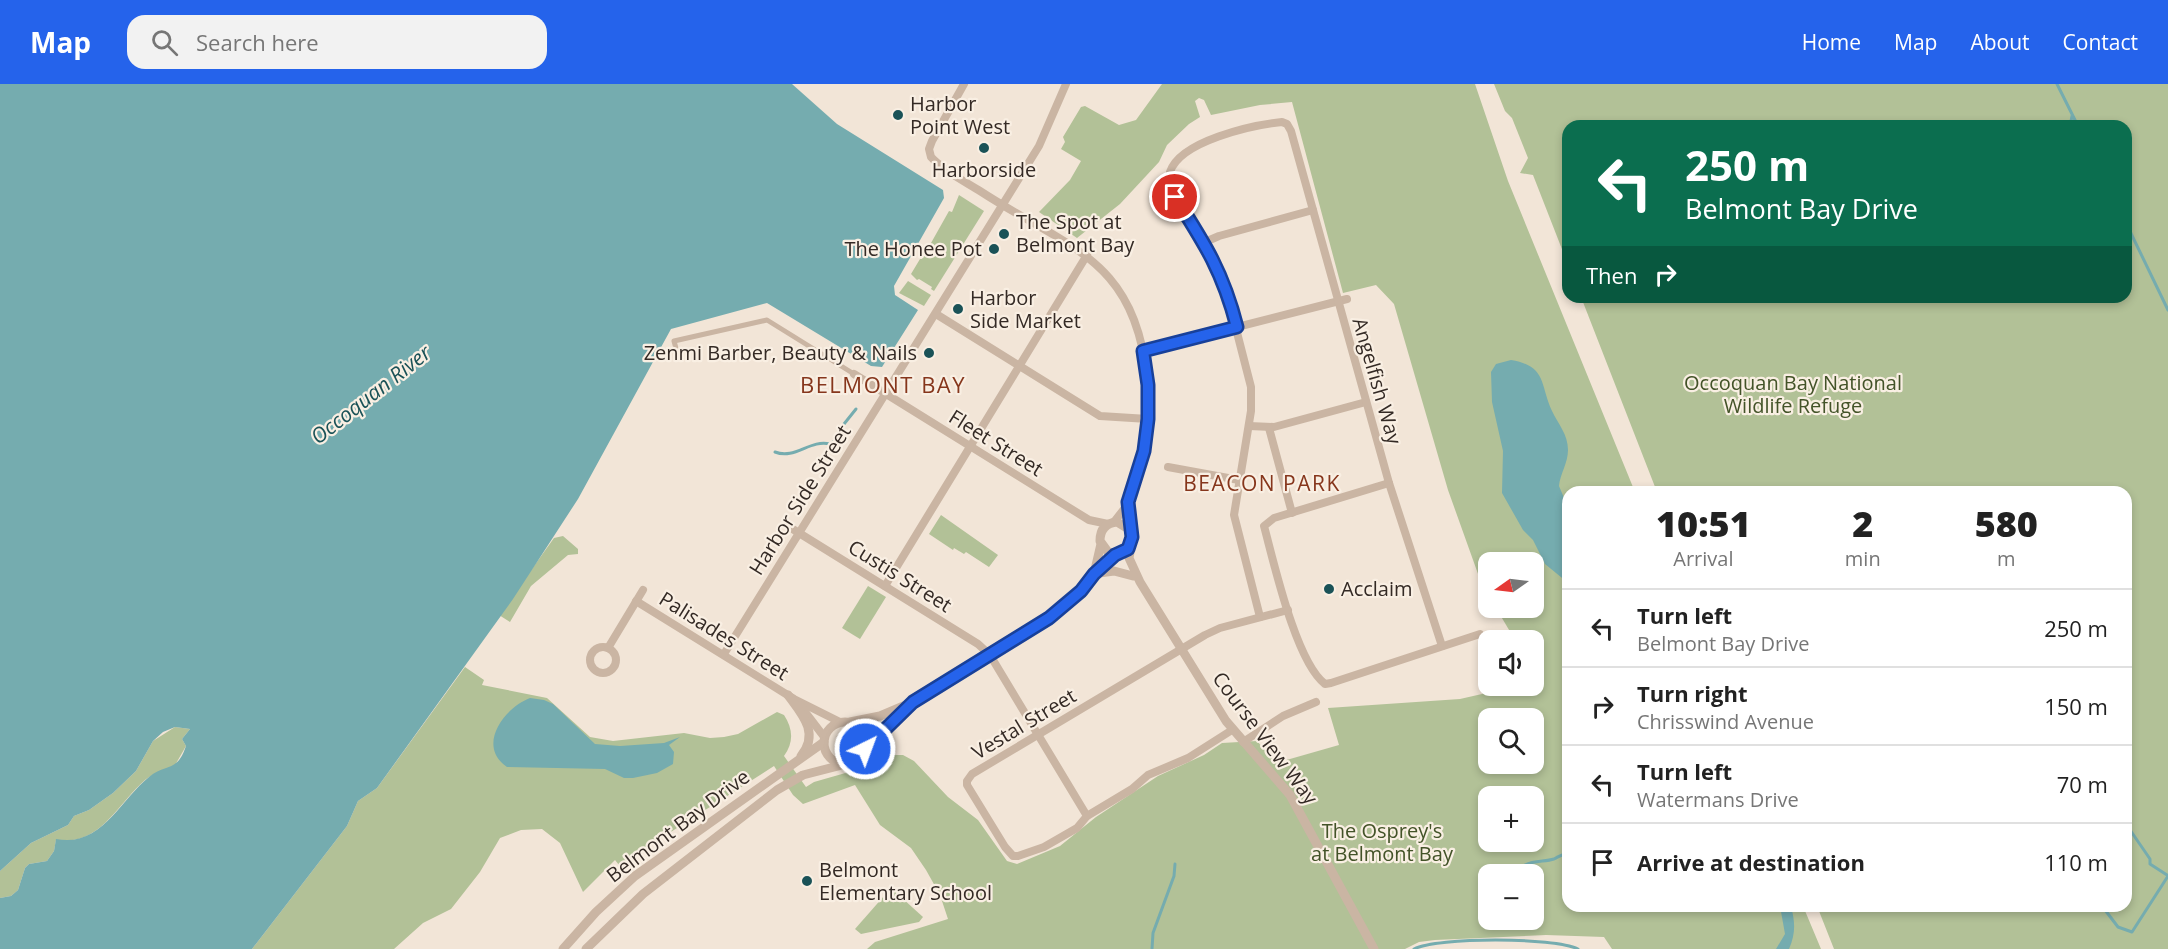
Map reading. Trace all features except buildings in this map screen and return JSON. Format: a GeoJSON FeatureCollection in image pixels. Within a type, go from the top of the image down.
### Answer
{"type":"FeatureCollection","features":[{"type":"Feature","properties":{"kind":"street","name":"Belmont Bay Drive"},"geometry":{"type":"LineString","coordinates":[[563,949],[596,912],[635,876],[824,740],[831,726],[880,716],[913,702],[1061,609],[1081,591],[1094,574],[1130,546],[1132,537],[1128,502],[1144,451],[1148,419],[1148,385],[1143,351],[1124,296],[1105,271],[1087,255],[1003,206],[935,162],[929,153],[932,141],[964,84]]}},
{"type":"Feature","properties":{"kind":"street","name":"Harbor Side Street"},"geometry":{"type":"LineString","coordinates":[[724,654],[1039,146],[1066,84]]}},
{"type":"Feature","properties":{"kind":"street","name":"Angelfish Way"},"geometry":{"type":"LineString","coordinates":[[1205,242],[1175,197],[1170,178],[1172,166],[1183,152],[1197,144],[1278,123],[1286,123],[1291,131],[1389,483],[1442,646]]}},
{"type":"Feature","properties":{"kind":"street"},"geometry":{"type":"LineString","coordinates":[[1260,617],[1235,521],[1252,394],[1224,282],[1205,242],[1313,210]]}},
{"type":"Feature","properties":{"kind":"street"},"geometry":{"type":"LineString","coordinates":[[885,586],[1087,255]]}},
{"type":"Feature","properties":{"kind":"street"},"geometry":{"type":"LineString","coordinates":[[1143,351],[1347,299]]}},
{"type":"Feature","properties":{"kind":"street"},"geometry":{"type":"LineString","coordinates":[[936,314],[1100,416],[1148,419]]}},
{"type":"Feature","properties":{"kind":"street"},"geometry":{"type":"LineString","coordinates":[[678,356],[674,341],[767,320],[854,374]]}},
{"type":"Feature","properties":{"kind":"street","name":"Fleet Street"},"geometry":{"type":"LineString","coordinates":[[854,374],[1089,520],[1111,523]]}},
{"type":"Feature","properties":{"kind":"street"},"geometry":{"type":"LineString","coordinates":[[1249,426],[1269,428],[1366,402]]}},
{"type":"Feature","properties":{"kind":"street"},"geometry":{"type":"LineString","coordinates":[[1269,428],[1292,513]]}},
{"type":"Feature","properties":{"kind":"street"},"geometry":{"type":"LineString","coordinates":[[1168,467],[1239,480]]}},
{"type":"Feature","properties":{"kind":"street"},"geometry":{"type":"LineString","coordinates":[[1389,483],[1267,521],[1264,526],[1288,610],[1302,649],[1318,679],[1325,684],[1478,635]]}},
{"type":"Feature","properties":{"kind":"street","name":"Belmont Bay Drive"},"geometry":{"type":"LineString","coordinates":[[1094,574],[1100,541],[1128,502]]}},
{"type":"Feature","properties":{"kind":"street","name":"Fleet Street"},"geometry":{"type":"LineString","coordinates":[[1089,520],[1100,541]]}},
{"type":"Feature","properties":{"kind":"street"},"geometry":{"type":"LineString","coordinates":[[1111,523],[1123,523],[1130,530]]}},
{"type":"Feature","properties":{"kind":"street","name":"Custis Street"},"geometry":{"type":"LineString","coordinates":[[791,528],[978,644],[990,655]]}},
{"type":"Feature","properties":{"kind":"street"},"geometry":{"type":"LineString","coordinates":[[1100,541],[1108,552],[1117,555]]}},
{"type":"Feature","properties":{"kind":"street","name":"Course View Way"},"geometry":{"type":"LineString","coordinates":[[1130,546],[1130,562],[1137,579]]}},
{"type":"Feature","properties":{"kind":"street","name":"Course View Way"},"geometry":{"type":"LineString","coordinates":[[1117,555],[1137,579],[1232,730],[1290,795],[1374,949]]}},
{"type":"Feature","properties":{"kind":"street"},"geometry":{"type":"LineString","coordinates":[[1094,574],[1114,571],[1137,579]]}},
{"type":"Feature","properties":{"kind":"street"},"geometry":{"type":"LineString","coordinates":[[608,648],[643,590]]}},
{"type":"Feature","properties":{"kind":"street","name":"Palisades Street"},"geometry":{"type":"LineString","coordinates":[[636,602],[791,697],[845,722]]}},
{"type":"Feature","properties":{"kind":"street","name":"Vestal Street"},"geometry":{"type":"LineString","coordinates":[[1232,730],[1188,758],[1154,772],[1087,816],[1077,828],[1044,847],[1013,856],[967,786],[968,777],[1181,649],[1221,628],[1288,610]]}},
{"type":"Feature","properties":{"kind":"street"},"geometry":{"type":"LineString","coordinates":[[990,655],[1087,816]]}},
{"type":"Feature","properties":{"kind":"street"},"geometry":{"type":"LineString","coordinates":[[791,697],[804,716],[809,730],[808,747],[795,762]]}},
{"type":"Feature","properties":{"kind":"street","name":"Palisades Street"},"geometry":{"type":"LineString","coordinates":[[791,697],[824,740]]}},
{"type":"Feature","properties":{"kind":"street","name":"Belmont Bay Drive"},"geometry":{"type":"LineString","coordinates":[[586,949],[643,894],[777,790],[803,775],[860,758],[865,749],[913,702]]}},
{"type":"Feature","properties":{"kind":"street"},"geometry":{"type":"LineString","coordinates":[[1242,742],[1283,716],[1316,702]]}},
{"type":"Feature","properties":{"kind":"street"},"geometry":{"type":"LineString","coordinates":[[845,722],[864,732],[865,749]]}},
{"type":"Feature","properties":{"kind":"street"},"geometry":{"type":"LineString","coordinates":[[824,740],[830,758],[846,764]]}},
{"type":"Feature","properties":{"kind":"green space","name":"The Osprey's at Belmont Bay"},"geometry":{"type":"Polygon","coordinates":[[[1162,84],[1475,84],[1508,181],[1633,486],[1562,486],[1562,912],[1806,912],[1821,949],[1612,949],[1604,937],[1546,935],[1435,940],[1419,942],[1405,949],[867,949],[875,942],[948,919],[940,895],[911,848],[880,825],[855,785],[803,804],[793,795],[774,766],[619,865],[615,860],[583,892],[560,843],[542,829],[521,830],[500,838],[480,872],[451,909],[423,923],[394,949],[252,949],[347,826],[358,801],[377,788],[465,667],[484,680],[482,685],[547,698],[590,737],[613,741],[684,733],[710,738],[724,737],[738,734],[777,712],[784,715],[791,730],[791,741],[784,756],[806,787],[814,782],[856,770],[880,755],[903,755],[914,761],[948,797],[978,820],[1007,861],[1017,864],[1060,846],[1096,817],[1158,776],[1204,755],[1222,743],[1257,741],[1276,763],[1339,745],[1328,708],[1460,699],[1478,695],[1544,696],[1544,630],[1509,630],[1502,618],[1544,618],[1544,552],[1478,552],[1478,574],[1448,490],[1394,304],[1376,285],[1343,293],[1292,102],[1260,105],[1211,115],[1204,100],[1199,98],[1195,101],[1200,117],[1167,145],[1159,162],[1120,204],[1077,238],[1039,212],[1070,180],[1081,161],[1061,149],[1065,142],[1063,137],[1081,107],[1085,106],[1119,125],[1136,120],[1162,84]]]}},
{"type":"Feature","properties":{"kind":"green space","name":"Occoquan Bay National Wildlife Refuge"},"geometry":{"type":"Polygon","coordinates":[[[1494,84],[2168,84],[2168,949],[1834,949],[1819,912],[2132,912],[2132,486],[1655,486],[1583,303],[2132,303],[2132,120],[1562,120],[1562,249],[1533,175],[1520,173],[1528,158],[1512,118],[1505,111],[1494,84]]]}},
{"type":"Feature","properties":{"kind":"green space"},"geometry":{"type":"Polygon","coordinates":[[[959,195],[984,211],[934,291],[932,287],[917,280],[911,274],[949,211],[952,212],[959,195]]]}},
{"type":"Feature","properties":{"kind":"green space"},"geometry":{"type":"Polygon","coordinates":[[[908,281],[931,295],[924,306],[899,293],[908,281]]]}},
{"type":"Feature","properties":{"kind":"green space"},"geometry":{"type":"Polygon","coordinates":[[[941,515],[998,555],[989,567],[966,552],[964,554],[954,548],[953,550],[929,534],[941,515]]]}},
{"type":"Feature","properties":{"kind":"green space"},"geometry":{"type":"Polygon","coordinates":[[[563,536],[578,549],[578,554],[568,555],[531,586],[510,622],[499,615],[554,538],[563,536]]]}},
{"type":"Feature","properties":{"kind":"green space"},"geometry":{"type":"Polygon","coordinates":[[[868,586],[886,597],[860,639],[842,628],[868,586]]]}},
{"type":"Feature","properties":{"kind":"green space"},"geometry":{"type":"Polygon","coordinates":[[[175,727],[190,729],[182,739],[186,746],[174,767],[145,780],[107,821],[85,837],[56,840],[54,851],[47,861],[29,864],[25,868],[18,890],[11,896],[0,898],[0,871],[31,843],[68,825],[74,816],[89,810],[113,793],[136,771],[153,741],[175,727]]]}},
{"type":"Feature","properties":{"kind":"green space"},"geometry":{"type":"Polygon","coordinates":[[[891,888],[923,917],[919,922],[861,934],[855,929],[891,888]]]}},
{"type":"Feature","properties":{"kind":"water","name":"Occoquan River"},"geometry":{"type":"Polygon","coordinates":[[[0,84],[792,84],[837,124],[943,190],[944,198],[894,286],[895,295],[918,310],[882,367],[871,366],[767,303],[671,329],[578,499],[513,599],[377,788],[358,801],[347,826],[252,949],[0,949],[0,898],[11,896],[18,890],[25,868],[29,864],[47,861],[54,851],[56,839],[72,840],[85,836],[109,820],[149,777],[179,760],[186,746],[182,739],[190,729],[175,727],[163,732],[153,741],[136,771],[113,793],[89,810],[74,816],[68,825],[31,843],[0,871],[0,84]]]}},
{"type":"Feature","properties":{"kind":"water"},"geometry":{"type":"Polygon","coordinates":[[[1511,360],[1523,363],[1537,372],[1568,444],[1568,455],[1559,486],[1562,493],[1562,578],[1545,564],[1544,552],[1539,552],[1533,540],[1523,530],[1502,493],[1503,451],[1492,402],[1491,372],[1496,364],[1511,360]]]}},
{"type":"Feature","properties":{"kind":"water"},"geometry":{"type":"Polygon","coordinates":[[[530,698],[553,704],[595,744],[620,746],[664,743],[680,737],[669,745],[674,752],[673,764],[657,773],[633,778],[624,778],[605,769],[507,767],[498,758],[494,749],[497,728],[511,710],[530,698]]]}},
{"type":"Feature","properties":{"kind":"water"},"geometry":{"type":"Polygon","coordinates":[[[1781,912],[1792,912],[1794,933],[1789,949],[1776,949],[1785,934],[1781,912]]]}},
{"type":"Feature","properties":{"kind":"waterway"},"geometry":{"type":"LineString","coordinates":[[2057,84],[2075,120]]}},
{"type":"Feature","properties":{"kind":"waterway"},"geometry":{"type":"LineString","coordinates":[[2071,120],[2072,116]]}},
{"type":"Feature","properties":{"kind":"waterway"},"geometry":{"type":"LineString","coordinates":[[2132,235],[2168,310]]}},
{"type":"Feature","properties":{"kind":"waterway"},"geometry":{"type":"LineString","coordinates":[[844,424],[856,409]]}},
{"type":"Feature","properties":{"kind":"waterway"},"geometry":{"type":"LineString","coordinates":[[775,452],[782,454],[796,452],[816,444],[833,442]]}},
{"type":"Feature","properties":{"kind":"waterway"},"geometry":{"type":"LineString","coordinates":[[2132,833],[2150,859],[2150,864],[2167,875]]}},
{"type":"Feature","properties":{"kind":"waterway"},"geometry":{"type":"LineString","coordinates":[[1527,864],[1551,860],[1562,855]]}},
{"type":"Feature","properties":{"kind":"waterway"},"geometry":{"type":"LineString","coordinates":[[1152,949],[1153,933],[1174,876],[1175,864]]}},
{"type":"Feature","properties":{"kind":"waterway"},"geometry":{"type":"LineString","coordinates":[[2107,912],[2118,927],[2132,932],[2168,876]]}},
{"type":"Feature","properties":{"kind":"waterway"},"geometry":{"type":"LineString","coordinates":[[1414,949],[1446,942],[1496,940],[1545,942],[1578,949]]}},
{"type":"Feature","properties":{"kind":"place","name":"Harbor Point West"},"geometry":{"type":"Point","coordinates":[898,115]}},
{"type":"Feature","properties":{"kind":"place","name":"Harborside"},"geometry":{"type":"Point","coordinates":[984,148]}},
{"type":"Feature","properties":{"kind":"place","name":"The Spot at Belmont Bay"},"geometry":{"type":"Point","coordinates":[1004,234]}},
{"type":"Feature","properties":{"kind":"place","name":"The Honee Pot"},"geometry":{"type":"Point","coordinates":[994,249]}},
{"type":"Feature","properties":{"kind":"place","name":"Harbor Side Market"},"geometry":{"type":"Point","coordinates":[958,309]}},
{"type":"Feature","properties":{"kind":"place","name":"Zenmi Barber, Beauty & Nails"},"geometry":{"type":"Point","coordinates":[929,353]}},
{"type":"Feature","properties":{"kind":"place","name":"Acclaim"},"geometry":{"type":"Point","coordinates":[1329,589]}},
{"type":"Feature","properties":{"kind":"place","name":"Belmont Elementary School"},"geometry":{"type":"Point","coordinates":[807,881]}},
{"type":"Feature","properties":{"kind":"district","name":"BELMONT BAY"},"geometry":{"type":"Point","coordinates":[883,385]}},
{"type":"Feature","properties":{"kind":"district","name":"BEACON PARK"},"geometry":{"type":"Point","coordinates":[1262,484]}},
{"type":"Feature","properties":{"kind":"route"},"geometry":{"type":"LineString","coordinates":[[865,749],[895,717],[913,702],[1049,618],[1081,591],[1094,574],[1115,555],[1123,553],[1130,546],[1132,537],[1128,502],[1144,451],[1148,419],[1148,385],[1143,351],[1237,327],[1226,289],[1212,255],[1175,197]]}}]}
